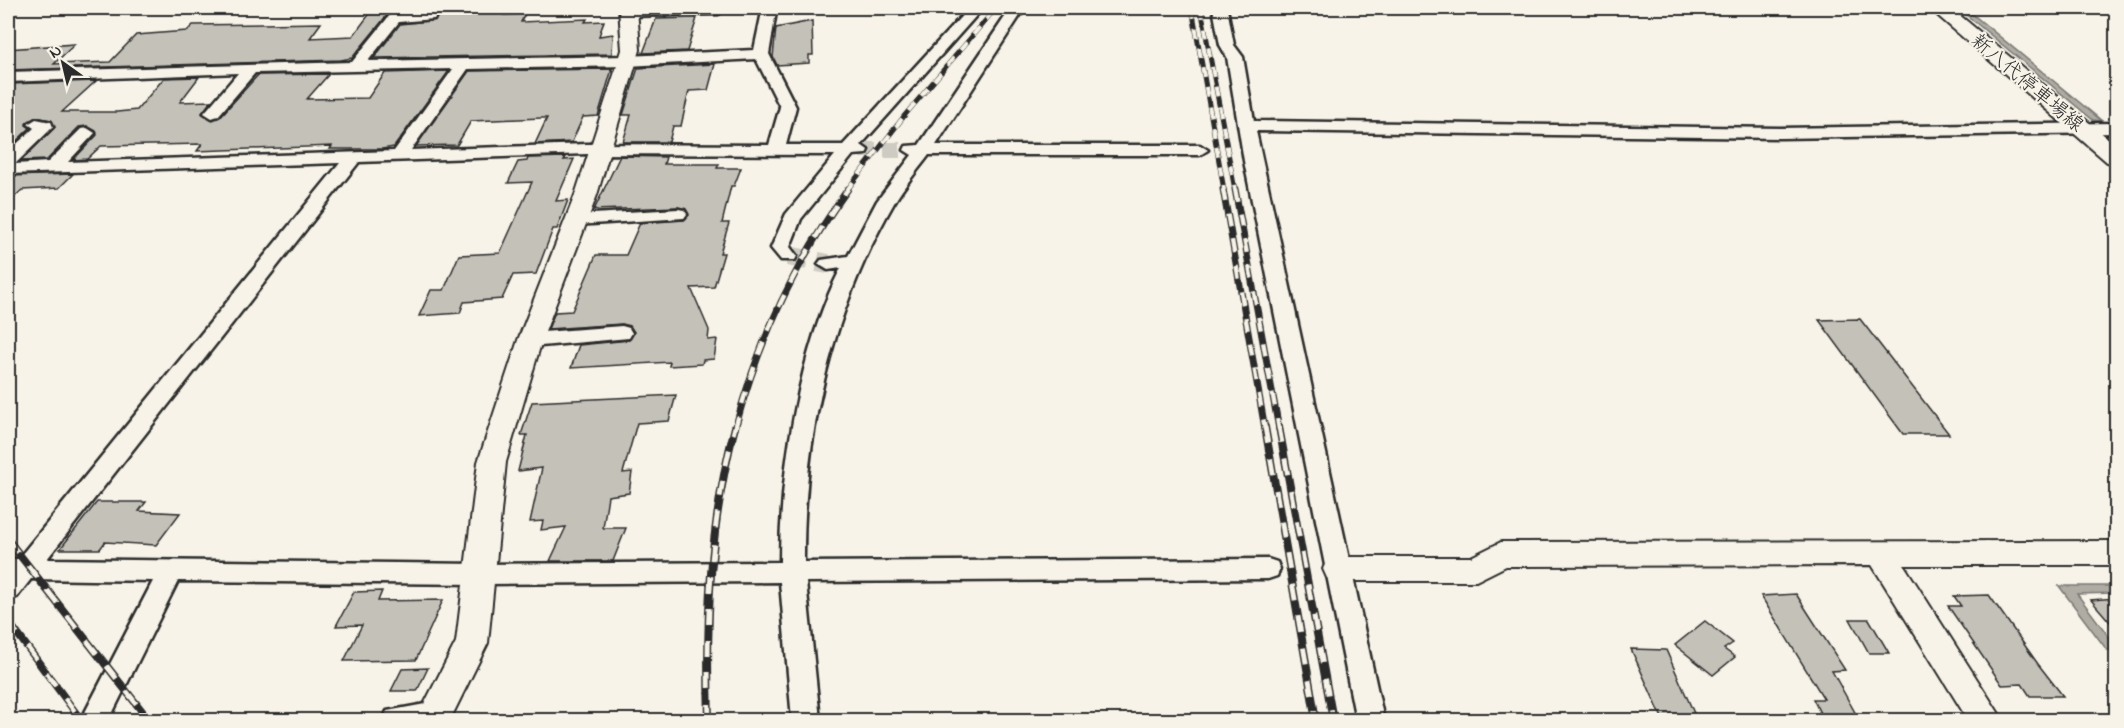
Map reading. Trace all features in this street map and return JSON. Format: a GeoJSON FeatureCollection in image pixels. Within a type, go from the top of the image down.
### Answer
{"type":"FeatureCollection","features":[{"type":"Feature","properties":{"kind":"main road","name":"新八代停車場線"},"geometry":{"type":"LineString","coordinates":[[1939,8],[2116,157]]}},
{"type":"Feature","properties":{"kind":"street"},"geometry":{"type":"LineString","coordinates":[[8,11],[12,8]]}},
{"type":"Feature","properties":{"kind":"street"},"geometry":{"type":"LineString","coordinates":[[788,256],[780,248],[792,218],[854,150],[976,8]]}},
{"type":"Feature","properties":{"kind":"street"},"geometry":{"type":"LineString","coordinates":[[806,720],[792,571],[792,504],[816,363],[843,284],[886,201],[916,150],[1018,8]]}},
{"type":"Feature","properties":{"kind":"street"},"geometry":{"type":"LineString","coordinates":[[1220,8],[1227,45],[1235,57],[1247,126],[1370,720]]}},
{"type":"Feature","properties":{"kind":"street"},"geometry":{"type":"LineString","coordinates":[[397,720],[434,717],[472,643],[492,462],[530,340],[601,149],[631,50],[628,10],[718,10]]}},
{"type":"Feature","properties":{"kind":"street"},"geometry":{"type":"LineString","coordinates":[[768,12],[761,54],[788,107],[776,150]]}},
{"type":"Feature","properties":{"kind":"street"},"geometry":{"type":"LineString","coordinates":[[356,66],[395,18],[429,16]]}},
{"type":"Feature","properties":{"kind":"street"},"geometry":{"type":"LineString","coordinates":[[8,77],[177,73],[251,68],[627,60],[761,54]]}},
{"type":"Feature","properties":{"kind":"street"},"geometry":{"type":"LineString","coordinates":[[399,155],[464,64]]}},
{"type":"Feature","properties":{"kind":"street"},"geometry":{"type":"LineString","coordinates":[[212,113],[251,68]]}},
{"type":"Feature","properties":{"kind":"street"},"geometry":{"type":"LineString","coordinates":[[8,161],[45,127],[36,124]]}},
{"type":"Feature","properties":{"kind":"street"},"geometry":{"type":"LineString","coordinates":[[1247,126],[1780,133],[2116,129]]}},
{"type":"Feature","properties":{"kind":"street"},"geometry":{"type":"LineString","coordinates":[[53,167],[87,133]]}},
{"type":"Feature","properties":{"kind":"street"},"geometry":{"type":"LineString","coordinates":[[8,169],[601,149],[854,150]]}},
{"type":"Feature","properties":{"kind":"street"},"geometry":{"type":"LineString","coordinates":[[916,150],[1200,150]]}},
{"type":"Feature","properties":{"kind":"street"},"geometry":{"type":"LineString","coordinates":[[8,590],[16,569],[354,157]]}},
{"type":"Feature","properties":{"kind":"street"},"geometry":{"type":"LineString","coordinates":[[576,220],[678,214]]}},
{"type":"Feature","properties":{"kind":"street"},"geometry":{"type":"LineString","coordinates":[[828,264],[855,261]]}},
{"type":"Feature","properties":{"kind":"street"},"geometry":{"type":"LineString","coordinates":[[530,340],[622,333]]}},
{"type":"Feature","properties":{"kind":"street"},"geometry":{"type":"LineString","coordinates":[[1338,569],[1476,569],[1500,554],[2116,554]]}},
{"type":"Feature","properties":{"kind":"street"},"geometry":{"type":"LineString","coordinates":[[1881,555],[1986,720]]}},
{"type":"Feature","properties":{"kind":"street"},"geometry":{"type":"LineString","coordinates":[[16,569],[479,574],[1268,569]]}},
{"type":"Feature","properties":{"kind":"street"},"geometry":{"type":"LineString","coordinates":[[95,720],[171,571]]}},
{"type":"Feature","properties":{"kind":"shaded area"},"geometry":{"type":"Polygon","coordinates":[[[1958,8],[1965,8],[2102,121],[2093,120],[1958,8]]]}},
{"type":"Feature","properties":{"kind":"shaded area"},"geometry":{"type":"Polygon","coordinates":[[[2059,586],[2116,586],[2116,593],[2077,594],[2116,646],[2116,650],[2107,650],[2059,586]]]}},
{"type":"Feature","properties":{"kind":"building"},"geometry":{"type":"Polygon","coordinates":[[[374,8],[509,8],[504,15],[525,14],[521,22],[587,19],[585,22],[604,21],[599,36],[613,34],[612,54],[374,58],[400,24],[436,20],[436,12],[429,10],[388,14],[352,58],[341,60],[8,70],[8,49],[75,44],[54,64],[110,62],[136,35],[187,31],[193,25],[321,23],[310,38],[353,36],[374,8]]]}},
{"type":"Feature","properties":{"kind":"building"},"geometry":{"type":"Polygon","coordinates":[[[697,18],[687,51],[643,53],[656,19],[697,18]]]}},
{"type":"Feature","properties":{"kind":"building"},"geometry":{"type":"Polygon","coordinates":[[[812,21],[813,55],[809,55],[809,63],[777,65],[773,57],[776,28],[812,21]]]}},
{"type":"Feature","properties":{"kind":"building"},"geometry":{"type":"Polygon","coordinates":[[[715,64],[708,90],[689,91],[681,126],[673,126],[669,142],[623,142],[631,115],[623,115],[638,68],[715,64]]]}},
{"type":"Feature","properties":{"kind":"building"},"geometry":{"type":"Polygon","coordinates":[[[612,69],[598,116],[583,117],[572,142],[535,144],[547,118],[542,118],[471,121],[457,145],[416,146],[469,71],[612,69]]]}},
{"type":"Feature","properties":{"kind":"building"},"geometry":{"type":"Polygon","coordinates":[[[449,71],[394,147],[330,149],[332,146],[197,151],[202,144],[101,146],[87,159],[73,160],[97,135],[96,131],[87,126],[79,127],[47,160],[21,161],[55,127],[51,120],[36,117],[27,122],[26,125],[30,128],[8,149],[8,84],[96,81],[62,112],[117,112],[137,110],[164,78],[199,77],[180,102],[211,101],[202,113],[213,120],[220,117],[258,75],[329,74],[307,99],[368,98],[385,73],[449,71]]]}},
{"type":"Feature","properties":{"kind":"building"},"geometry":{"type":"Polygon","coordinates":[[[620,156],[666,157],[664,164],[719,164],[717,168],[741,168],[734,186],[731,186],[722,223],[729,223],[720,253],[724,253],[714,287],[691,288],[709,330],[708,340],[717,339],[714,359],[703,360],[702,364],[669,366],[670,362],[571,368],[579,345],[629,340],[634,332],[630,326],[622,324],[548,329],[555,312],[572,311],[596,255],[626,255],[640,223],[684,220],[689,215],[686,209],[678,207],[594,210],[620,156]]]}},
{"type":"Feature","properties":{"kind":"building"},"geometry":{"type":"Polygon","coordinates":[[[566,157],[564,160],[574,159],[556,201],[568,200],[557,229],[553,229],[536,274],[513,275],[502,299],[464,302],[460,313],[419,316],[431,290],[444,290],[459,255],[500,253],[532,182],[508,183],[518,162],[527,161],[528,158],[566,157]]]}},
{"type":"Feature","properties":{"kind":"building"},"geometry":{"type":"Polygon","coordinates":[[[73,174],[59,188],[22,190],[8,203],[8,176],[73,174]]]}},
{"type":"Feature","properties":{"kind":"building"},"geometry":{"type":"Polygon","coordinates":[[[1860,319],[1949,434],[1903,434],[1819,320],[1860,319]]]}},
{"type":"Feature","properties":{"kind":"building"},"geometry":{"type":"Polygon","coordinates":[[[676,395],[669,421],[637,423],[623,473],[632,472],[629,493],[608,496],[603,528],[626,528],[613,561],[550,561],[566,527],[541,530],[543,521],[530,522],[542,468],[518,471],[527,435],[521,435],[532,402],[676,395]]]}},
{"type":"Feature","properties":{"kind":"building"},"geometry":{"type":"Polygon","coordinates":[[[97,502],[146,502],[139,511],[180,513],[156,545],[105,542],[100,549],[60,549],[97,502]]]}},
{"type":"Feature","properties":{"kind":"building"},"geometry":{"type":"Polygon","coordinates":[[[382,591],[378,601],[443,600],[416,660],[344,661],[362,625],[336,626],[354,592],[382,591]]]}},
{"type":"Feature","properties":{"kind":"building"},"geometry":{"type":"Polygon","coordinates":[[[1796,594],[1845,670],[1832,671],[1857,716],[1822,717],[1813,699],[1824,699],[1761,596],[1796,594]]]}},
{"type":"Feature","properties":{"kind":"building"},"geometry":{"type":"Polygon","coordinates":[[[1989,595],[2063,696],[2030,696],[2022,684],[2002,685],[1948,606],[1961,606],[1954,596],[1989,595]]]}},
{"type":"Feature","properties":{"kind":"building"},"geometry":{"type":"Polygon","coordinates":[[[2116,598],[2116,629],[2091,600],[2116,598]]]}},
{"type":"Feature","properties":{"kind":"building"},"geometry":{"type":"Polygon","coordinates":[[[1850,619],[1869,619],[1889,653],[1869,653],[1850,619]]]}},
{"type":"Feature","properties":{"kind":"building"},"geometry":{"type":"Polygon","coordinates":[[[1705,621],[1733,643],[1724,649],[1735,657],[1713,675],[1675,645],[1705,621]]]}},
{"type":"Feature","properties":{"kind":"building"},"geometry":{"type":"Polygon","coordinates":[[[1631,649],[1666,650],[1697,720],[1663,720],[1631,649]]]}},
{"type":"Feature","properties":{"kind":"building"},"geometry":{"type":"Polygon","coordinates":[[[428,668],[417,691],[391,691],[402,669],[428,668]]]}},
{"type":"Feature","properties":{"kind":"tunnel"},"geometry":{"type":"LineString","coordinates":[[860,150],[907,150]]}},
{"type":"Feature","properties":{"kind":"tunnel"},"geometry":{"type":"LineString","coordinates":[[788,256],[828,264]]}},
{"type":"Feature","properties":{"kind":"railway"},"geometry":{"type":"LineString","coordinates":[[847,190],[905,115],[996,8]]}},
{"type":"Feature","properties":{"kind":"railway"},"geometry":{"type":"LineString","coordinates":[[1192,8],[1224,190]]}},
{"type":"Feature","properties":{"kind":"railway"},"geometry":{"type":"LineString","coordinates":[[1201,8],[1235,190]]}},
{"type":"Feature","properties":{"kind":"railway"},"geometry":{"type":"LineString","coordinates":[[735,429],[755,365],[780,304],[811,245],[848,189]]}},
{"type":"Feature","properties":{"kind":"railway"},"geometry":{"type":"LineString","coordinates":[[1223,189],[1265,429]]}},
{"type":"Feature","properties":{"kind":"railway"},"geometry":{"type":"LineString","coordinates":[[1235,189],[1279,429]]}},
{"type":"Feature","properties":{"kind":"railway"},"geometry":{"type":"LineString","coordinates":[[709,720],[708,646],[711,572],[726,463],[735,427]]}},
{"type":"Feature","properties":{"kind":"railway"},"geometry":{"type":"LineString","coordinates":[[1265,427],[1316,720]]}},
{"type":"Feature","properties":{"kind":"railway"},"geometry":{"type":"LineString","coordinates":[[1279,427],[1333,720]]}},
{"type":"Feature","properties":{"kind":"railway"},"geometry":{"type":"LineString","coordinates":[[8,540],[149,720]]}},
{"type":"Feature","properties":{"kind":"railway"},"geometry":{"type":"LineString","coordinates":[[8,621],[81,720]]}}]}
